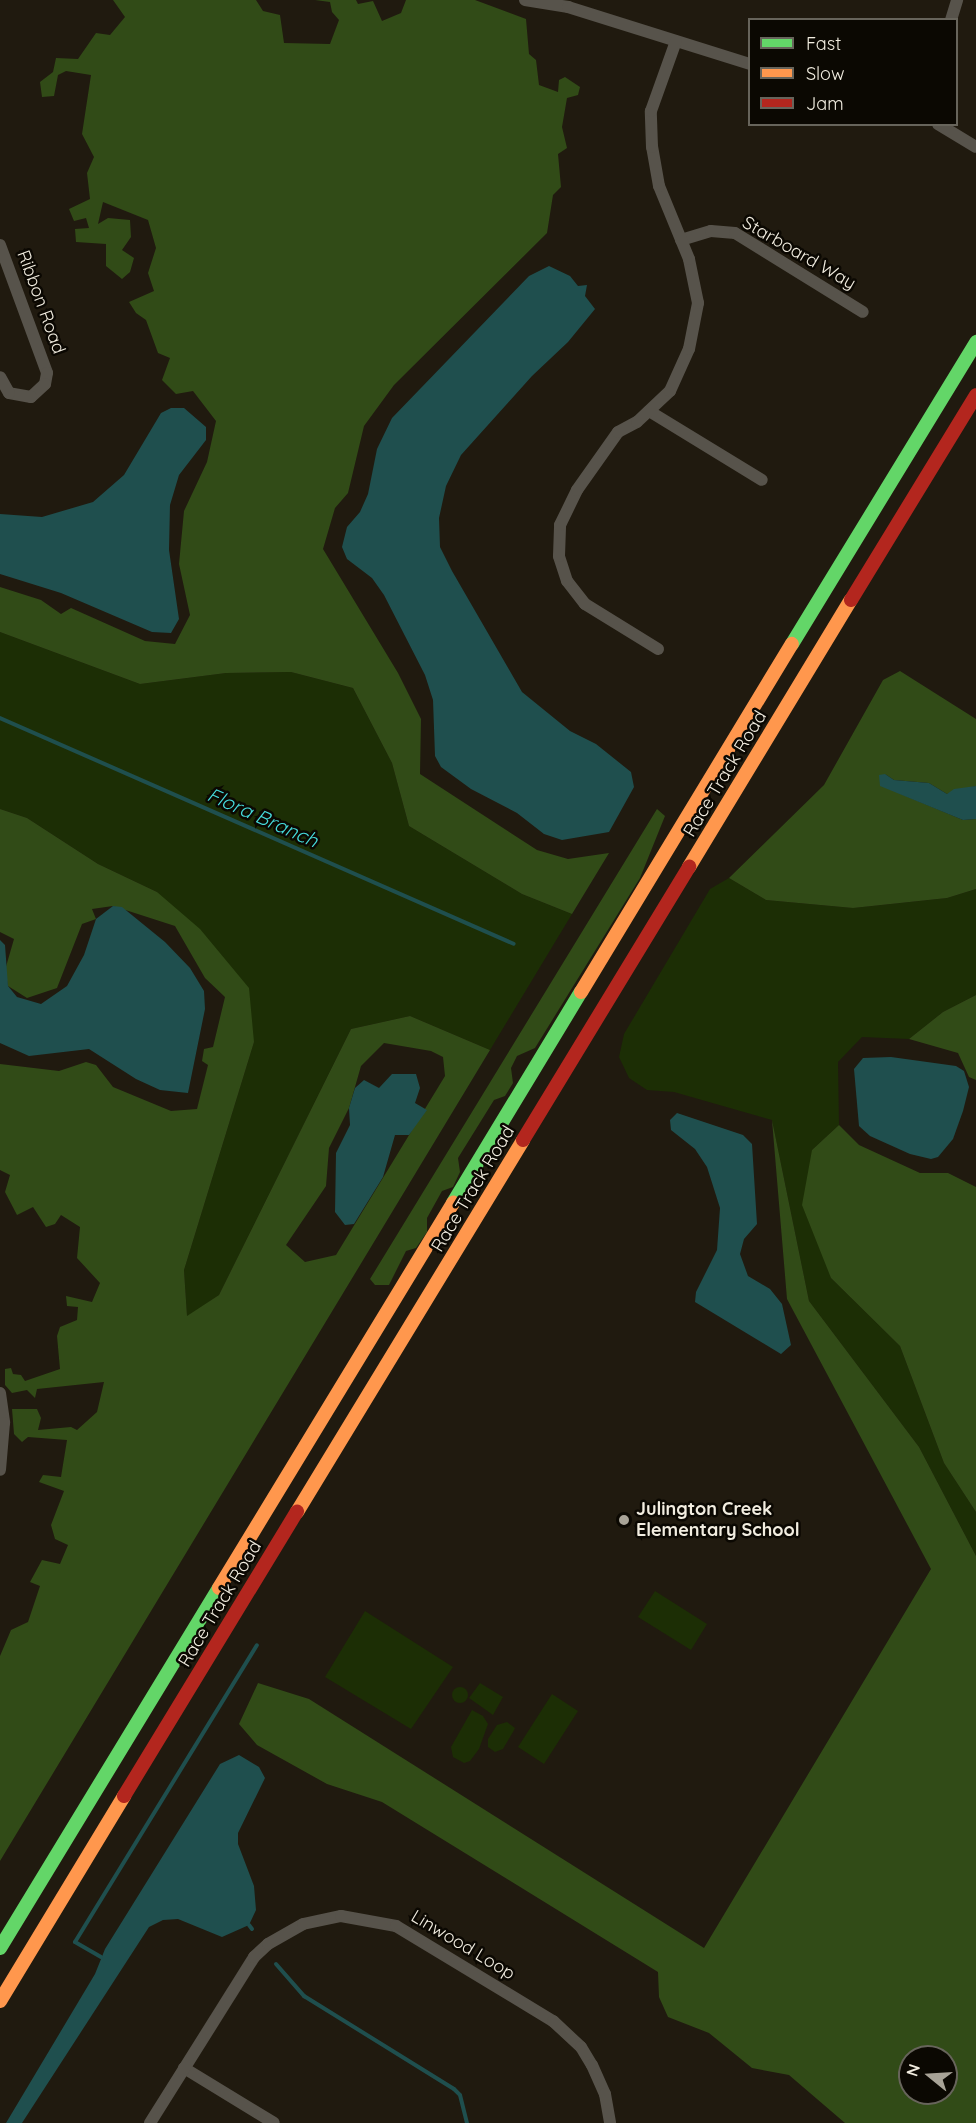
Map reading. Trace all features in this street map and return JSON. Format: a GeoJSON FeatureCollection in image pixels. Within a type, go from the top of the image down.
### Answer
{"type":"FeatureCollection","features":[{"type":"Feature","properties":{"kind":"main road","name":"Race Track Road"},"geometry":{"type":"LineString","coordinates":[[0,1948],[976,342]]}},
{"type":"Feature","properties":{"kind":"main road","name":"Race Track Road"},"geometry":{"type":"LineString","coordinates":[[0,2001],[976,395]]}},
{"type":"Feature","properties":{"kind":"main road"},"geometry":{"type":"LineString","coordinates":[[867,521],[891,535]]}},
{"type":"Feature","properties":{"kind":"main road"},"geometry":{"type":"LineString","coordinates":[[397,1294],[421,1309]]}},
{"type":"Feature","properties":{"kind":"main road"},"geometry":{"type":"LineString","coordinates":[[350,1371],[374,1386]]}},
{"type":"Feature","properties":{"kind":"main road"},"geometry":{"type":"LineString","coordinates":[[249,1539],[257,1579]]}},
{"type":"Feature","properties":{"kind":"street"},"geometry":{"type":"LineString","coordinates":[[525,0],[568,7],[748,63]]}},
{"type":"Feature","properties":{"kind":"street"},"geometry":{"type":"LineString","coordinates":[[952,18],[957,0]]}},
{"type":"Feature","properties":{"kind":"street"},"geometry":{"type":"LineString","coordinates":[[658,649],[585,604],[567,581],[559,556],[560,525],[577,490],[618,432],[649,411],[670,391],[689,349],[698,303],[689,259],[659,186],[651,135],[651,111],[676,41]]}},
{"type":"Feature","properties":{"kind":"street"},"geometry":{"type":"LineString","coordinates":[[941,126],[976,147]]}},
{"type":"Feature","properties":{"kind":"street","name":"Starboard Way"},"geometry":{"type":"LineString","coordinates":[[681,240],[711,231],[735,233],[863,312]]}},
{"type":"Feature","properties":{"kind":"street","name":"Ribbon Road"},"geometry":{"type":"LineString","coordinates":[[0,245],[47,373],[45,384],[31,397],[9,393],[0,377]]}},
{"type":"Feature","properties":{"kind":"street"},"geometry":{"type":"LineString","coordinates":[[649,411],[762,480]]}},
{"type":"Feature","properties":{"kind":"street"},"geometry":{"type":"LineString","coordinates":[[0,1393],[4,1423],[0,1470]]}},
{"type":"Feature","properties":{"kind":"street","name":"Linwood Loop"},"geometry":{"type":"LineString","coordinates":[[150,2123],[242,1973],[268,1944],[303,1924],[322,1918],[359,1917],[412,1934],[554,2021],[570,2035],[592,2065],[605,2094],[610,2123]]}},
{"type":"Feature","properties":{"kind":"street"},"geometry":{"type":"LineString","coordinates":[[184,2068],[274,2123]]}},
{"type":"Feature","properties":{"kind":"green space"},"geometry":{"type":"Polygon","coordinates":[[[113,0],[256,0],[263,11],[280,15],[284,43],[330,44],[339,20],[332,12],[330,2],[315,0],[356,0],[358,4],[373,1],[382,21],[401,13],[406,0],[475,0],[526,19],[529,54],[536,60],[539,85],[558,92],[559,80],[565,77],[580,87],[578,95],[567,98],[562,127],[567,148],[558,154],[561,187],[553,195],[547,233],[394,385],[364,426],[348,493],[335,508],[323,549],[398,673],[421,719],[420,774],[537,850],[568,859],[609,853],[572,914],[522,894],[409,826],[392,763],[353,688],[291,672],[226,673],[140,684],[0,632],[0,587],[41,600],[61,614],[71,608],[145,641],[175,644],[190,615],[179,564],[184,511],[207,462],[216,421],[193,391],[176,394],[162,380],[170,358],[158,353],[146,320],[136,313],[129,302],[154,291],[148,273],[156,248],[148,220],[103,202],[98,224],[108,218],[130,220],[131,237],[122,250],[134,258],[130,272],[122,279],[106,266],[106,244],[76,242],[75,229],[89,228],[86,218],[74,221],[69,209],[90,199],[87,173],[94,157],[82,134],[91,75],[66,71],[58,75],[54,96],[42,97],[40,82],[53,72],[56,58],[78,59],[96,33],[110,35],[125,17],[113,0]]]}},
{"type":"Feature","properties":{"kind":"green space"},"geometry":{"type":"Polygon","coordinates":[[[0,632],[140,684],[226,673],[291,672],[353,688],[392,763],[409,826],[522,894],[572,914],[490,1050],[410,1016],[351,1029],[219,1295],[187,1317],[184,1270],[254,1042],[157,892],[98,864],[27,818],[0,809],[0,632]]]}},
{"type":"Feature","properties":{"kind":"green space"},"geometry":{"type":"Polygon","coordinates":[[[900,671],[976,719],[976,786],[947,794],[929,783],[894,780],[885,774],[901,794],[963,820],[976,819],[976,889],[947,898],[853,908],[766,900],[729,878],[824,785],[883,680],[900,671]]]}},
{"type":"Feature","properties":{"kind":"green space"},"geometry":{"type":"Polygon","coordinates":[[[0,809],[27,818],[98,864],[157,892],[200,929],[249,988],[254,1042],[184,1270],[187,1316],[219,1295],[351,1029],[410,1016],[490,1050],[0,1861],[0,1656],[11,1630],[28,1622],[40,1586],[30,1582],[42,1560],[60,1564],[68,1545],[55,1539],[51,1525],[64,1491],[39,1482],[43,1475],[61,1477],[67,1440],[28,1437],[22,1442],[14,1434],[12,1409],[37,1409],[41,1418],[38,1430],[71,1427],[77,1430],[97,1412],[104,1382],[37,1389],[35,1398],[27,1390],[12,1393],[5,1385],[5,1369],[11,1368],[13,1374],[21,1375],[25,1381],[60,1369],[57,1336],[60,1327],[77,1320],[78,1307],[67,1306],[66,1296],[92,1302],[100,1283],[77,1258],[80,1227],[61,1215],[55,1224],[46,1227],[33,1207],[17,1215],[5,1192],[10,1175],[0,1170],[0,1064],[59,1071],[86,1062],[96,1065],[113,1087],[171,1111],[197,1109],[208,1065],[202,1061],[204,1049],[213,1047],[225,997],[205,978],[175,926],[113,906],[92,909],[96,919],[82,924],[57,988],[27,998],[8,986],[5,970],[14,939],[0,932],[0,809]],[[384,1043],[361,1066],[349,1108],[329,1148],[326,1186],[286,1245],[305,1262],[336,1255],[445,1076],[443,1057],[431,1051],[384,1043]]]}},
{"type":"Feature","properties":{"kind":"green space"},"geometry":{"type":"Polygon","coordinates":[[[657,809],[665,816],[640,878],[535,1048],[517,1056],[511,1068],[513,1083],[505,1096],[494,1100],[458,1158],[460,1172],[453,1187],[442,1191],[427,1218],[427,1232],[416,1248],[406,1251],[389,1285],[375,1285],[370,1279],[657,809]]]}},
{"type":"Feature","properties":{"kind":"green space"},"geometry":{"type":"Polygon","coordinates":[[[729,878],[766,900],[853,908],[947,898],[976,889],[976,995],[943,1012],[909,1039],[862,1037],[838,1062],[839,1125],[812,1150],[831,1278],[900,1346],[944,1463],[976,1512],[976,1556],[919,1447],[809,1301],[772,1120],[674,1092],[647,1090],[629,1078],[619,1057],[624,1034],[710,889],[729,878]]]}},
{"type":"Feature","properties":{"kind":"green space"},"geometry":{"type":"Polygon","coordinates":[[[976,995],[976,1080],[969,1077],[958,1053],[909,1039],[943,1012],[976,995]]]}},
{"type":"Feature","properties":{"kind":"green space"},"geometry":{"type":"Polygon","coordinates":[[[772,1120],[809,1301],[919,1447],[976,1556],[976,2123],[845,2123],[789,2075],[752,2068],[709,2033],[668,2017],[659,1997],[658,1972],[382,1802],[327,1784],[257,1745],[239,1724],[258,1683],[309,1699],[704,1948],[931,1569],[787,1299],[772,1120]]]}},
{"type":"Feature","properties":{"kind":"green space"},"geometry":{"type":"Polygon","coordinates":[[[839,1125],[859,1145],[920,1173],[948,1173],[976,1187],[976,1512],[944,1463],[900,1346],[831,1278],[802,1205],[812,1150],[839,1125]]]}},
{"type":"Feature","properties":{"kind":"green space"},"geometry":{"type":"Polygon","coordinates":[[[655,1591],[707,1624],[691,1650],[638,1617],[655,1591]]]}},
{"type":"Feature","properties":{"kind":"green space"},"geometry":{"type":"Polygon","coordinates":[[[365,1611],[453,1667],[411,1729],[325,1677],[365,1611]]]}},
{"type":"Feature","properties":{"kind":"green space"},"geometry":{"type":"Polygon","coordinates":[[[480,1683],[503,1697],[493,1715],[469,1698],[480,1683]]]}},
{"type":"Feature","properties":{"kind":"green space"},"geometry":{"type":"Polygon","coordinates":[[[460,1687],[468,1695],[460,1703],[452,1695],[460,1687]]]}},
{"type":"Feature","properties":{"kind":"green space"},"geometry":{"type":"Polygon","coordinates":[[[552,1694],[578,1711],[544,1764],[518,1747],[552,1694]]]}},
{"type":"Feature","properties":{"kind":"green space"},"geometry":{"type":"Polygon","coordinates":[[[472,1710],[483,1716],[488,1724],[479,1749],[470,1761],[464,1763],[453,1757],[451,1747],[472,1710]]]}},
{"type":"Feature","properties":{"kind":"green space"},"geometry":{"type":"Polygon","coordinates":[[[507,1722],[515,1728],[503,1749],[495,1752],[488,1747],[488,1739],[497,1725],[507,1722]]]}},
{"type":"Feature","properties":{"kind":"water"},"geometry":{"type":"Polygon","coordinates":[[[549,266],[570,276],[578,286],[587,285],[585,296],[595,309],[568,342],[532,376],[461,455],[446,486],[439,518],[440,547],[522,692],[570,731],[596,744],[631,772],[634,787],[609,832],[562,840],[544,834],[517,813],[471,789],[441,767],[435,756],[433,700],[425,675],[384,595],[372,578],[347,559],[342,547],[347,527],[360,512],[368,494],[377,449],[392,418],[529,276],[549,266]]]}},
{"type":"Feature","properties":{"kind":"water"},"geometry":{"type":"Polygon","coordinates":[[[171,408],[184,408],[206,427],[206,440],[179,475],[170,505],[169,550],[179,619],[171,633],[152,632],[61,593],[0,574],[0,514],[42,517],[93,502],[124,475],[161,413],[171,408]]]}},
{"type":"Feature","properties":{"kind":"water"},"geometry":{"type":"Polygon","coordinates":[[[885,774],[894,780],[929,783],[947,794],[954,789],[976,786],[976,819],[963,820],[880,786],[879,775],[885,774]]]}},
{"type":"Feature","properties":{"kind":"water"},"geometry":{"type":"Polygon","coordinates":[[[113,906],[122,907],[165,942],[190,968],[204,991],[205,1009],[188,1093],[160,1090],[136,1079],[89,1049],[29,1056],[0,1043],[0,940],[5,945],[8,986],[17,997],[41,1004],[67,986],[84,955],[96,919],[113,906]]]}},
{"type":"Feature","properties":{"kind":"water"},"geometry":{"type":"Polygon","coordinates":[[[891,1057],[956,1066],[964,1071],[969,1087],[963,1111],[953,1139],[938,1157],[931,1159],[910,1154],[870,1136],[859,1126],[854,1069],[863,1058],[891,1057]]]}},
{"type":"Feature","properties":{"kind":"water"},"geometry":{"type":"Polygon","coordinates":[[[392,1074],[416,1074],[420,1088],[415,1103],[427,1110],[409,1135],[395,1135],[383,1177],[354,1224],[345,1225],[335,1212],[336,1153],[350,1125],[349,1108],[355,1088],[364,1080],[379,1088],[392,1074]]]}},
{"type":"Feature","properties":{"kind":"water"},"geometry":{"type":"Polygon","coordinates":[[[677,1113],[743,1135],[752,1144],[757,1224],[744,1239],[740,1254],[748,1276],[770,1289],[782,1304],[791,1345],[781,1354],[695,1302],[696,1292],[717,1250],[720,1208],[707,1167],[695,1149],[671,1130],[670,1120],[677,1113]]]}},
{"type":"Feature","properties":{"kind":"water"},"geometry":{"type":"Polygon","coordinates":[[[239,1755],[259,1767],[265,1778],[238,1833],[238,1844],[254,1886],[256,1910],[249,1925],[222,1937],[178,1919],[163,1920],[149,1927],[22,2123],[6,2123],[95,1974],[105,1949],[220,1764],[239,1755]]]}},
{"type":"Feature","properties":{"kind":"waterway","name":"Flora Branch"},"geometry":{"type":"LineString","coordinates":[[0,718],[514,944]]}},
{"type":"Feature","properties":{"kind":"waterway"},"geometry":{"type":"LineString","coordinates":[[101,1957],[75,1942],[257,1645]]}},
{"type":"Feature","properties":{"kind":"waterway"},"geometry":{"type":"LineString","coordinates":[[249,1925],[252,1929]]}},
{"type":"Feature","properties":{"kind":"waterway"},"geometry":{"type":"LineString","coordinates":[[276,1964],[304,1996],[454,2089],[460,2095],[467,2123]]}},
{"type":"Feature","properties":{"kind":"traffic: fast"},"geometry":{"type":"LineString","coordinates":[[792,644],[976,342]]}},
{"type":"Feature","properties":{"kind":"traffic: fast"},"geometry":{"type":"LineString","coordinates":[[453,1203],[581,992]]}},
{"type":"Feature","properties":{"kind":"traffic: fast"},"geometry":{"type":"LineString","coordinates":[[0,1948],[219,1588]]}},
{"type":"Feature","properties":{"kind":"traffic: slow"},"geometry":{"type":"LineString","coordinates":[[689,867],[851,600]]}},
{"type":"Feature","properties":{"kind":"traffic: slow"},"geometry":{"type":"LineString","coordinates":[[581,992],[792,644]]}},
{"type":"Feature","properties":{"kind":"traffic: slow"},"geometry":{"type":"LineString","coordinates":[[297,1512],[523,1140]]}},
{"type":"Feature","properties":{"kind":"traffic: slow"},"geometry":{"type":"LineString","coordinates":[[219,1588],[453,1203]]}},
{"type":"Feature","properties":{"kind":"traffic: slow"},"geometry":{"type":"LineString","coordinates":[[0,2001],[124,1796]]}},
{"type":"Feature","properties":{"kind":"traffic: jam"},"geometry":{"type":"LineString","coordinates":[[851,600],[976,395]]}},
{"type":"Feature","properties":{"kind":"traffic: jam"},"geometry":{"type":"LineString","coordinates":[[523,1140],[689,867]]}},
{"type":"Feature","properties":{"kind":"traffic: jam"},"geometry":{"type":"LineString","coordinates":[[124,1796],[297,1512]]}},
{"type":"Feature","properties":{"kind":"place","name":"Julington Creek Elementary School"},"geometry":{"type":"Point","coordinates":[624,1520]}}]}
